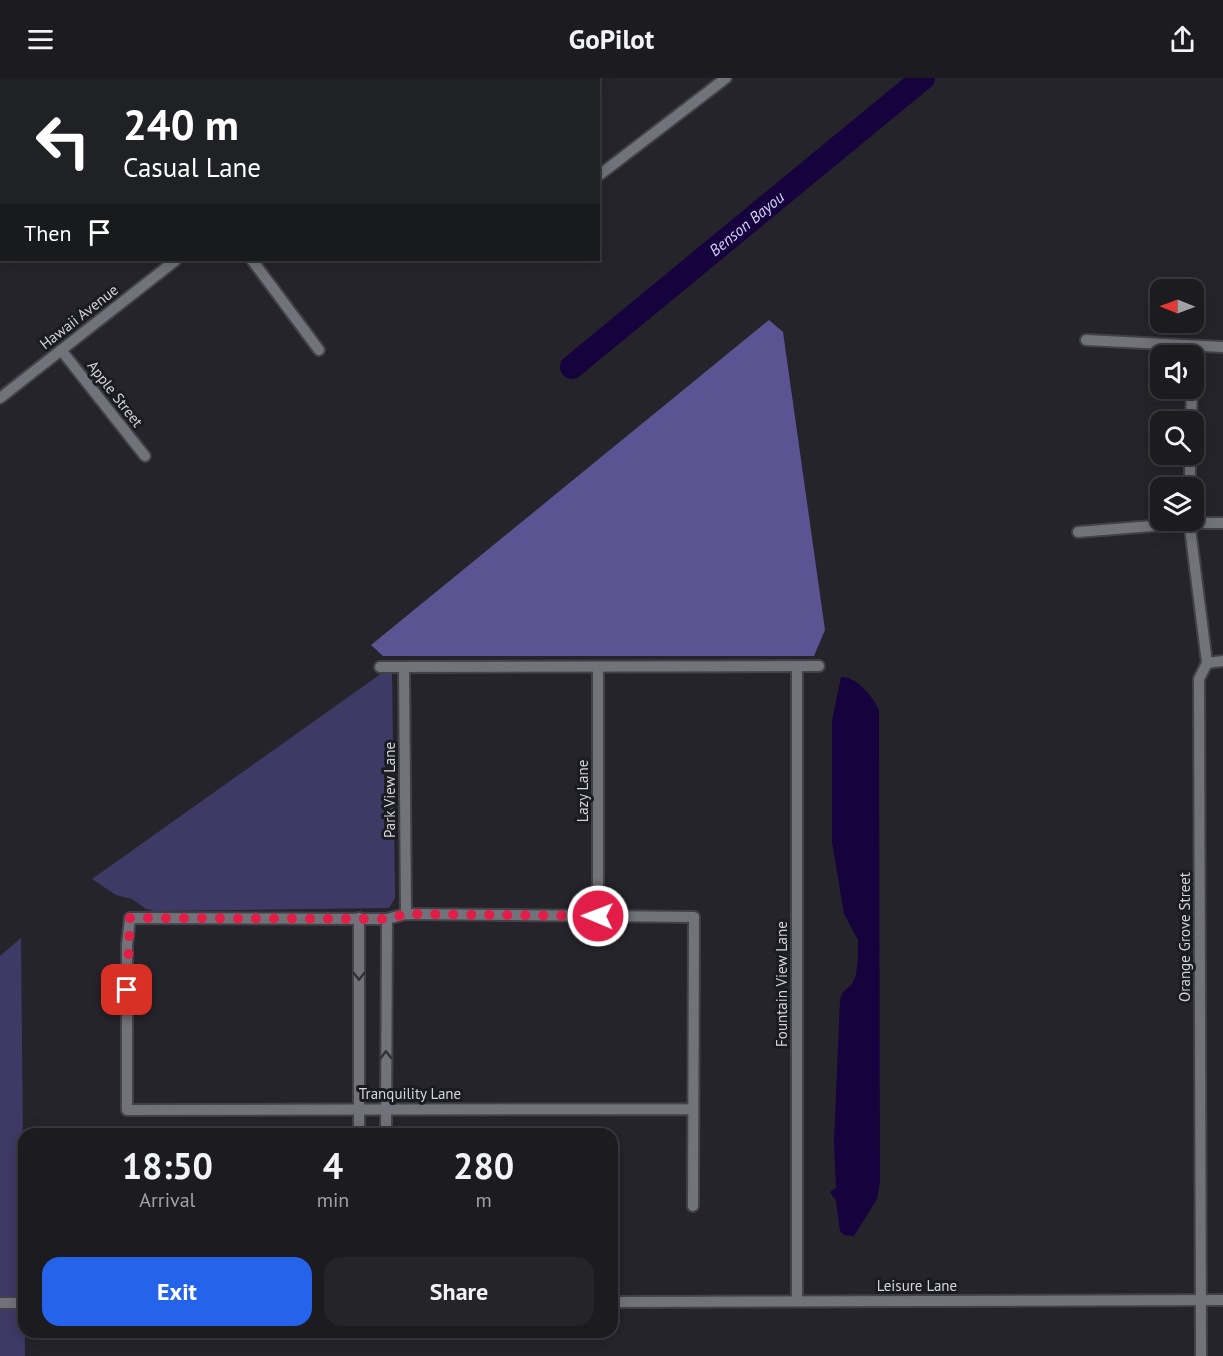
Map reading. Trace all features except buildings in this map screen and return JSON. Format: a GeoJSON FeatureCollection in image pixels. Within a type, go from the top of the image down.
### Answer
{"type":"FeatureCollection","features":[{"type":"Feature","properties":{"kind":"street"},"geometry":{"type":"LineString","coordinates":[[600,174],[726,78]]}},
{"type":"Feature","properties":{"kind":"street","name":"Hawaii Avenue"},"geometry":{"type":"LineString","coordinates":[[0,398],[175,261]]}},
{"type":"Feature","properties":{"kind":"street"},"geometry":{"type":"LineString","coordinates":[[253,261],[319,350]]}},
{"type":"Feature","properties":{"kind":"street"},"geometry":{"type":"LineString","coordinates":[[1086,340],[1150,347]]}},
{"type":"Feature","properties":{"kind":"street"},"geometry":{"type":"LineString","coordinates":[[1204,350],[1223,347]]}},
{"type":"Feature","properties":{"kind":"street","name":"Apple Street"},"geometry":{"type":"LineString","coordinates":[[61,350],[145,456]]}},
{"type":"Feature","properties":{"kind":"street"},"geometry":{"type":"LineString","coordinates":[[1204,522],[1223,523]]}},
{"type":"Feature","properties":{"kind":"street"},"geometry":{"type":"LineString","coordinates":[[1078,532],[1150,526]]}},
{"type":"Feature","properties":{"kind":"street","name":"Orange Grove Street"},"geometry":{"type":"LineString","coordinates":[[1190,531],[1207,663],[1199,679],[1202,1356]]}},
{"type":"Feature","properties":{"kind":"street"},"geometry":{"type":"LineString","coordinates":[[1207,663],[1223,661]]}},
{"type":"Feature","properties":{"kind":"street","name":"Fountain View Lane"},"geometry":{"type":"LineString","coordinates":[[797,666],[797,1301]]}},
{"type":"Feature","properties":{"kind":"street"},"geometry":{"type":"LineString","coordinates":[[380,667],[819,666]]}},
{"type":"Feature","properties":{"kind":"street","name":"Park View Lane"},"geometry":{"type":"LineString","coordinates":[[404,667],[406,914]]}},
{"type":"Feature","properties":{"kind":"street","name":"Lazy Lane"},"geometry":{"type":"LineString","coordinates":[[598,667],[598,916]]}},
{"type":"Feature","properties":{"kind":"street"},"geometry":{"type":"LineString","coordinates":[[359,1128],[358,918],[387,919],[406,914],[694,917],[693,1206]]}},
{"type":"Feature","properties":{"kind":"street","name":"Tranquility Lane"},"geometry":{"type":"LineString","coordinates":[[358,918],[130,918],[127,945],[127,1110],[693,1109]]}},
{"type":"Feature","properties":{"kind":"street"},"geometry":{"type":"LineString","coordinates":[[386,1128],[387,919]]}},
{"type":"Feature","properties":{"kind":"street","name":"Leisure Lane"},"geometry":{"type":"LineString","coordinates":[[618,1302],[1223,1300]]}},
{"type":"Feature","properties":{"kind":"street"},"geometry":{"type":"LineString","coordinates":[[0,1303],[18,1303]]}},
{"type":"Feature","properties":{"kind":"shaded area"},"geometry":{"type":"Polygon","coordinates":[[[769,320],[783,332],[825,630],[814,656],[383,656],[371,645],[769,320]]]}},
{"type":"Feature","properties":{"kind":"shaded area"},"geometry":{"type":"Polygon","coordinates":[[[382,673],[392,673],[395,898],[389,908],[154,911],[146,909],[132,899],[116,895],[92,879],[382,673]]]}},
{"type":"Feature","properties":{"kind":"shaded area"},"geometry":{"type":"Polygon","coordinates":[[[841,677],[859,684],[873,699],[879,710],[880,1182],[877,1199],[854,1236],[844,1235],[840,1231],[836,1201],[830,1192],[836,1188],[834,1142],[840,1000],[842,993],[852,984],[856,975],[858,957],[858,940],[844,914],[832,842],[832,720],[841,677]]]}},
{"type":"Feature","properties":{"kind":"shaded area"},"geometry":{"type":"Polygon","coordinates":[[[21,938],[23,1128],[18,1128],[18,1338],[25,1338],[25,1356],[0,1356],[0,956],[21,938]]]}},
{"type":"Feature","properties":{"kind":"waterway","name":"Benson Bayou"},"geometry":{"type":"LineString","coordinates":[[572,367],[923,78]]}},
{"type":"Feature","properties":{"kind":"route"},"geometry":{"type":"LineString","coordinates":[[127,990],[127,945],[130,918],[387,919],[406,914],[598,916]]}}]}
